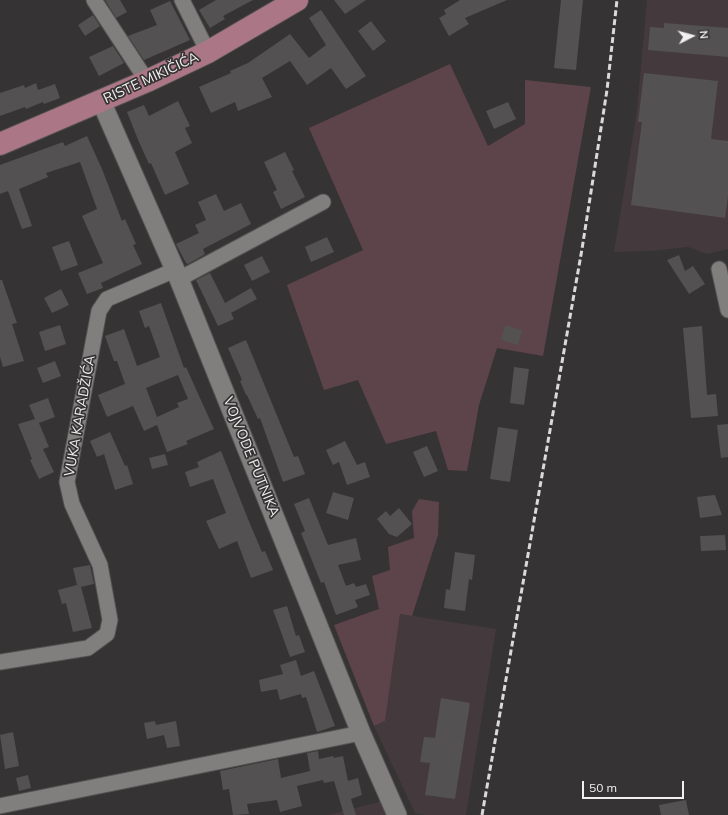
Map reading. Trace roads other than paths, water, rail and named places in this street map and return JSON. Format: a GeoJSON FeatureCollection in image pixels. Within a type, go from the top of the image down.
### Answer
{"type":"FeatureCollection","features":[{"type":"Feature","properties":{"kind":"main road","name":"RISTE MIKIČIĆA"},"geometry":{"type":"LineString","coordinates":[[0,144],[147,81],[208,52],[297,0]]}},
{"type":"Feature","properties":{"kind":"street"},"geometry":{"type":"LineString","coordinates":[[94,0],[147,81]]}},
{"type":"Feature","properties":{"kind":"street"},"geometry":{"type":"LineString","coordinates":[[182,0],[208,52]]}},
{"type":"Feature","properties":{"kind":"street","name":"VOJVODE PUTNIKA"},"geometry":{"type":"LineString","coordinates":[[100,101],[177,274],[361,733],[397,815]]}},
{"type":"Feature","properties":{"kind":"street","name":"VUKA KARADŽIĆA"},"geometry":{"type":"LineString","coordinates":[[0,662],[88,648],[106,634],[110,620],[100,565],[72,504],[67,482],[99,311],[107,299],[177,274],[323,202]]}},
{"type":"Feature","properties":{"kind":"street"},"geometry":{"type":"LineString","coordinates":[[719,269],[728,310]]}},
{"type":"Feature","properties":{"kind":"street"},"geometry":{"type":"LineString","coordinates":[[0,806],[361,733]]}},
{"type":"Feature","properties":{"kind":"railway"},"geometry":{"type":"LineString","coordinates":[[482,815],[582,249],[607,90],[617,0]]}}]}
